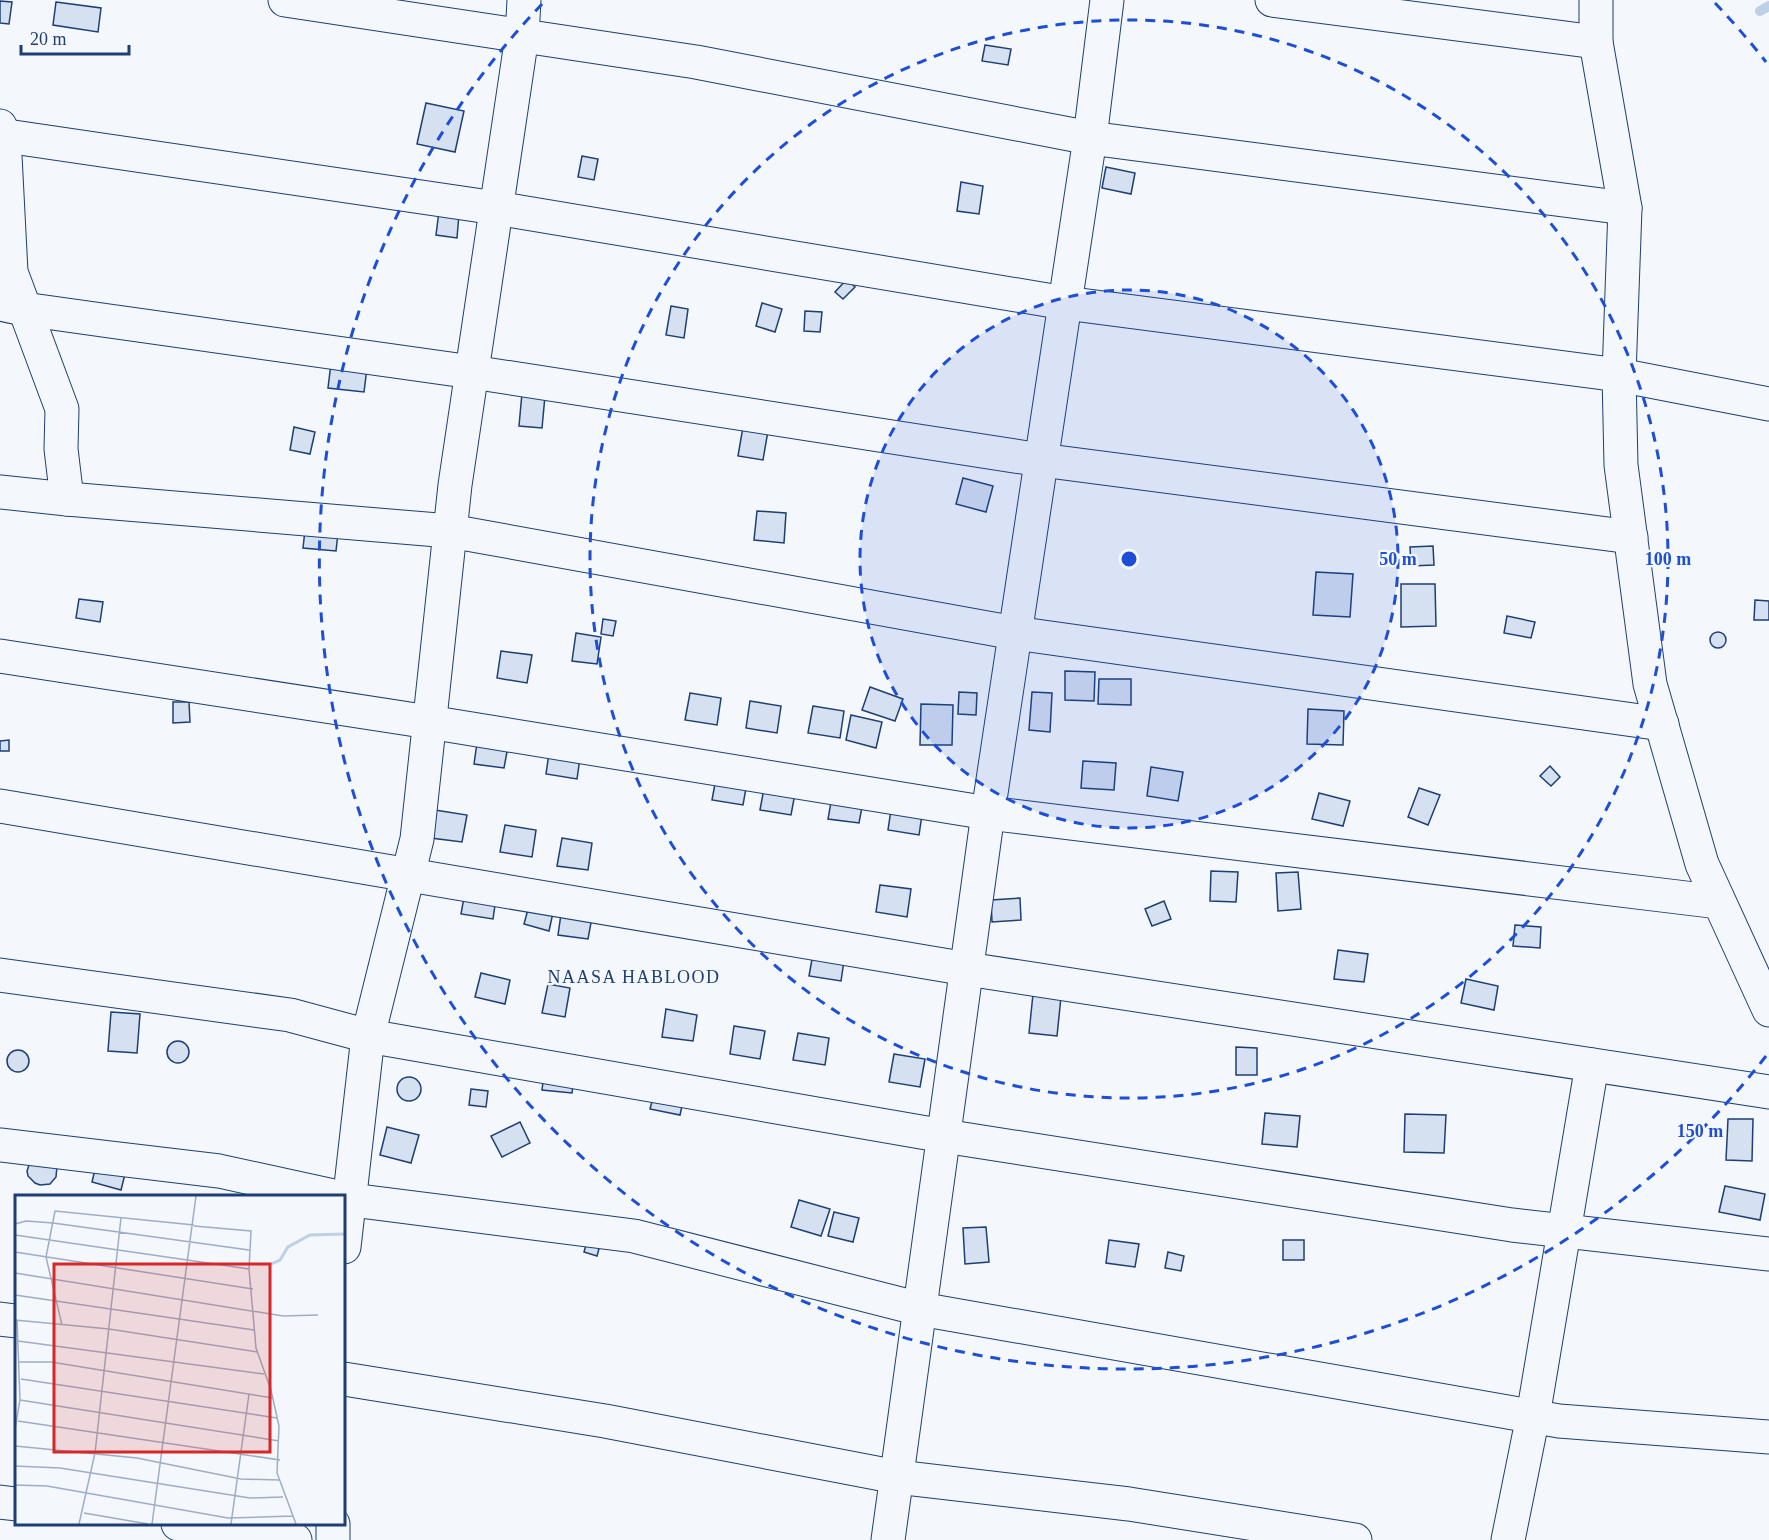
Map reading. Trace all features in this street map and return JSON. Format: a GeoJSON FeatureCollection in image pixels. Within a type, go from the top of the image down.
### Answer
{"type":"FeatureCollection","features":[{"type":"Feature","properties":{"kind":"street"},"geometry":{"type":"LineString","coordinates":[[285,0],[696,63],[1090,138],[1625,208]]}},
{"type":"Feature","properties":{"kind":"street"},"geometry":{"type":"LineString","coordinates":[[342,1195],[368,1036],[417,839],[450,531],[522,36],[524,0]]}},
{"type":"Feature","properties":{"kind":"street"},"geometry":{"type":"LineString","coordinates":[[888,1540],[988,813],[1090,138],[1107,0]]}},
{"type":"Feature","properties":{"kind":"street"},"geometry":{"type":"LineString","coordinates":[[1272,0],[1596,42]]}},
{"type":"Feature","properties":{"kind":"street"},"geometry":{"type":"LineString","coordinates":[[1596,0],[1596,42],[1625,208],[1619,375],[1621,465],[1650,684],[1702,864],[1769,1010]]}},
{"type":"Feature","properties":{"kind":"street"},"geometry":{"type":"LineString","coordinates":[[67,499],[61,448],[62,409],[12,307],[1,132],[496,208],[1065,303],[1619,375],[1769,404]]}},
{"type":"Feature","properties":{"kind":"street"},"geometry":{"type":"LineString","coordinates":[[12,307],[472,372],[1041,460],[1631,537]]}},
{"type":"Feature","properties":{"kind":"street"},"geometry":{"type":"LineString","coordinates":[[0,492],[450,531],[1015,633],[1662,724]]}},
{"type":"Feature","properties":{"kind":"street"},"geometry":{"type":"LineString","coordinates":[[0,656],[429,722],[988,813],[1719,902]]}},
{"type":"Feature","properties":{"kind":"street"},"geometry":{"type":"LineString","coordinates":[[0,806],[409,873],[967,969],[1769,1092]]}},
{"type":"Feature","properties":{"kind":"street"},"geometry":{"type":"LineString","coordinates":[[0,975],[290,1015],[368,1036],[944,1136],[1488,1221],[1769,1254]]}},
{"type":"Feature","properties":{"kind":"street"},"geometry":{"type":"LineString","coordinates":[[1508,1540],[1533,1416],[1592,1065]]}},
{"type":"Feature","properties":{"kind":"street"},"geometry":{"type":"LineString","coordinates":[[0,1145],[219,1171],[328,1195]]}},
{"type":"Feature","properties":{"kind":"street"},"geometry":{"type":"LineString","coordinates":[[345,1198],[634,1236],[920,1309],[1559,1421],[1769,1437]]}},
{"type":"Feature","properties":{"kind":"street"},"geometry":{"type":"LineString","coordinates":[[0,1319],[15,1321]]}},
{"type":"Feature","properties":{"kind":"street"},"geometry":{"type":"LineString","coordinates":[[345,1379],[605,1421],[897,1477],[1129,1504],[1355,1540]]}},
{"type":"Feature","properties":{"kind":"street"},"geometry":{"type":"LineString","coordinates":[[0,1502],[15,1504]]}},
{"type":"Feature","properties":{"kind":"street"},"geometry":{"type":"LineString","coordinates":[[185,1525],[295,1540]]}},
{"type":"Feature","properties":{"kind":"building"},"geometry":{"type":"Polygon","coordinates":[[[0,1],[12,2],[9,24],[0,23],[0,1]]]}},
{"type":"Feature","properties":{"kind":"building"},"geometry":{"type":"Polygon","coordinates":[[[56,2],[101,8],[98,32],[53,25],[56,2]]]}},
{"type":"Feature","properties":{"kind":"building"},"geometry":{"type":"Polygon","coordinates":[[[985,45],[1011,49],[1008,65],[982,61],[985,45]]]}},
{"type":"Feature","properties":{"kind":"building"},"geometry":{"type":"Polygon","coordinates":[[[426,103],[464,111],[455,152],[417,144],[426,103]]]}},
{"type":"Feature","properties":{"kind":"building"},"geometry":{"type":"Polygon","coordinates":[[[582,156],[598,159],[594,180],[578,177],[582,156]]]}},
{"type":"Feature","properties":{"kind":"building"},"geometry":{"type":"Polygon","coordinates":[[[1106,167],[1135,173],[1131,194],[1102,188],[1106,167]]]}},
{"type":"Feature","properties":{"kind":"building"},"geometry":{"type":"Polygon","coordinates":[[[961,182],[983,186],[979,214],[957,211],[961,182]]]}},
{"type":"Feature","properties":{"kind":"building"},"geometry":{"type":"Polygon","coordinates":[[[439,211],[459,214],[457,238],[436,235],[439,211]]]}},
{"type":"Feature","properties":{"kind":"building"},"geometry":{"type":"Polygon","coordinates":[[[847,279],[855,287],[843,299],[835,292],[847,279]]]}},
{"type":"Feature","properties":{"kind":"building"},"geometry":{"type":"Polygon","coordinates":[[[762,303],[782,309],[775,332],[756,326],[762,303]]]}},
{"type":"Feature","properties":{"kind":"building"},"geometry":{"type":"Polygon","coordinates":[[[671,306],[688,309],[684,338],[666,335],[671,306]]]}},
{"type":"Feature","properties":{"kind":"building"},"geometry":{"type":"Polygon","coordinates":[[[805,311],[822,312],[820,332],[804,331],[805,311]]]}},
{"type":"Feature","properties":{"kind":"building"},"geometry":{"type":"Polygon","coordinates":[[[331,363],[367,368],[364,392],[328,388],[331,363]]]}},
{"type":"Feature","properties":{"kind":"building"},"geometry":{"type":"Polygon","coordinates":[[[522,393],[545,396],[542,428],[519,426],[522,393]]]}},
{"type":"Feature","properties":{"kind":"building"},"geometry":{"type":"Polygon","coordinates":[[[744,421],[769,425],[763,460],[738,456],[744,421]]]}},
{"type":"Feature","properties":{"kind":"building"},"geometry":{"type":"Polygon","coordinates":[[[294,427],[315,432],[310,454],[290,450],[294,427]]]}},
{"type":"Feature","properties":{"kind":"building"},"geometry":{"type":"Polygon","coordinates":[[[963,478],[993,486],[986,512],[956,504],[963,478]]]}},
{"type":"Feature","properties":{"kind":"building"},"geometry":{"type":"Polygon","coordinates":[[[757,511],[786,513],[784,543],[754,540],[757,511]]]}},
{"type":"Feature","properties":{"kind":"building"},"geometry":{"type":"Polygon","coordinates":[[[305,530],[338,533],[336,551],[303,548],[305,530]]]}},
{"type":"Feature","properties":{"kind":"building"},"geometry":{"type":"Polygon","coordinates":[[[1433,546],[1434,565],[1411,566],[1410,547],[1433,546]]]}},
{"type":"Feature","properties":{"kind":"building"},"geometry":{"type":"Polygon","coordinates":[[[1316,572],[1353,574],[1350,617],[1313,615],[1316,572]]]}},
{"type":"Feature","properties":{"kind":"building"},"geometry":{"type":"Polygon","coordinates":[[[1401,584],[1435,584],[1436,626],[1401,627],[1401,584]]]}},
{"type":"Feature","properties":{"kind":"building"},"geometry":{"type":"Polygon","coordinates":[[[79,599],[103,602],[100,622],[76,618],[79,599]]]}},
{"type":"Feature","properties":{"kind":"building"},"geometry":{"type":"Polygon","coordinates":[[[1755,600],[1769,601],[1769,620],[1754,620],[1755,600]]]}},
{"type":"Feature","properties":{"kind":"building"},"geometry":{"type":"Polygon","coordinates":[[[1507,616],[1535,622],[1531,638],[1504,633],[1507,616]]]}},
{"type":"Feature","properties":{"kind":"building"},"geometry":{"type":"Polygon","coordinates":[[[603,619],[616,621],[613,636],[601,634],[603,619]]]}},
{"type":"Feature","properties":{"kind":"building"},"geometry":{"type":"Polygon","coordinates":[[[1715,632],[1721,632],[1726,640],[1724,646],[1715,648],[1710,643],[1710,637],[1715,632]]]}},
{"type":"Feature","properties":{"kind":"building"},"geometry":{"type":"Polygon","coordinates":[[[576,633],[601,637],[597,664],[572,661],[576,633]]]}},
{"type":"Feature","properties":{"kind":"building"},"geometry":{"type":"Polygon","coordinates":[[[501,651],[532,655],[527,683],[497,678],[501,651]]]}},
{"type":"Feature","properties":{"kind":"building"},"geometry":{"type":"Polygon","coordinates":[[[1065,671],[1095,672],[1094,701],[1065,700],[1065,671]]]}},
{"type":"Feature","properties":{"kind":"building"},"geometry":{"type":"Polygon","coordinates":[[[1099,679],[1131,679],[1131,705],[1098,704],[1099,679]]]}},
{"type":"Feature","properties":{"kind":"building"},"geometry":{"type":"Polygon","coordinates":[[[870,687],[903,699],[895,721],[862,710],[870,687]]]}},
{"type":"Feature","properties":{"kind":"building"},"geometry":{"type":"Polygon","coordinates":[[[959,692],[977,693],[976,715],[958,714],[959,692]]]}},
{"type":"Feature","properties":{"kind":"building"},"geometry":{"type":"Polygon","coordinates":[[[1032,692],[1052,693],[1050,732],[1029,730],[1032,692]]]}},
{"type":"Feature","properties":{"kind":"building"},"geometry":{"type":"Polygon","coordinates":[[[690,693],[721,698],[717,725],[685,720],[690,693]]]}},
{"type":"Feature","properties":{"kind":"building"},"geometry":{"type":"Polygon","coordinates":[[[750,701],[781,706],[777,733],[746,728],[750,701]]]}},
{"type":"Feature","properties":{"kind":"building"},"geometry":{"type":"Polygon","coordinates":[[[173,702],[189,702],[190,722],[173,723],[173,702]]]}},
{"type":"Feature","properties":{"kind":"building"},"geometry":{"type":"Polygon","coordinates":[[[921,704],[953,705],[952,745],[920,745],[921,704]]]}},
{"type":"Feature","properties":{"kind":"building"},"geometry":{"type":"Polygon","coordinates":[[[813,706],[844,711],[840,738],[808,733],[813,706]]]}},
{"type":"Feature","properties":{"kind":"building"},"geometry":{"type":"Polygon","coordinates":[[[1308,709],[1344,711],[1343,745],[1307,744],[1308,709]]]}},
{"type":"Feature","properties":{"kind":"building"},"geometry":{"type":"Polygon","coordinates":[[[851,715],[882,722],[876,748],[846,740],[851,715]]]}},
{"type":"Feature","properties":{"kind":"building"},"geometry":{"type":"Polygon","coordinates":[[[478,736],[509,741],[504,768],[474,764],[478,736]]]}},
{"type":"Feature","properties":{"kind":"building"},"geometry":{"type":"Polygon","coordinates":[[[9,740],[9,751],[0,751],[0,741],[9,740]]]}},
{"type":"Feature","properties":{"kind":"building"},"geometry":{"type":"Polygon","coordinates":[[[550,746],[581,751],[577,779],[546,774],[550,746]]]}},
{"type":"Feature","properties":{"kind":"building"},"geometry":{"type":"Polygon","coordinates":[[[1083,761],[1116,763],[1114,790],[1081,788],[1083,761]]]}},
{"type":"Feature","properties":{"kind":"building"},"geometry":{"type":"Polygon","coordinates":[[[1550,766],[1560,777],[1551,786],[1540,776],[1550,766]]]}},
{"type":"Feature","properties":{"kind":"building"},"geometry":{"type":"Polygon","coordinates":[[[1151,767],[1183,772],[1178,801],[1147,796],[1151,767]]]}},
{"type":"Feature","properties":{"kind":"building"},"geometry":{"type":"Polygon","coordinates":[[[717,773],[748,777],[743,805],[712,800],[717,773]]]}},
{"type":"Feature","properties":{"kind":"building"},"geometry":{"type":"Polygon","coordinates":[[[765,783],[796,788],[791,815],[760,810],[765,783]]]}},
{"type":"Feature","properties":{"kind":"building"},"geometry":{"type":"Polygon","coordinates":[[[1419,788],[1440,795],[1428,825],[1408,817],[1419,788]]]}},
{"type":"Feature","properties":{"kind":"building"},"geometry":{"type":"Polygon","coordinates":[[[833,791],[864,796],[859,823],[828,819],[833,791]]]}},
{"type":"Feature","properties":{"kind":"building"},"geometry":{"type":"Polygon","coordinates":[[[1319,793],[1350,801],[1343,826],[1312,819],[1319,793]]]}},
{"type":"Feature","properties":{"kind":"building"},"geometry":{"type":"Polygon","coordinates":[[[892,803],[923,808],[919,835],[888,830],[892,803]]]}},
{"type":"Feature","properties":{"kind":"building"},"geometry":{"type":"Polygon","coordinates":[[[435,810],[467,815],[462,842],[431,838],[435,810]]]}},
{"type":"Feature","properties":{"kind":"building"},"geometry":{"type":"Polygon","coordinates":[[[505,825],[536,830],[532,857],[500,852],[505,825]]]}},
{"type":"Feature","properties":{"kind":"building"},"geometry":{"type":"Polygon","coordinates":[[[562,838],[592,843],[588,870],[557,866],[562,838]]]}},
{"type":"Feature","properties":{"kind":"building"},"geometry":{"type":"Polygon","coordinates":[[[1211,871],[1238,872],[1236,902],[1210,901],[1211,871]]]}},
{"type":"Feature","properties":{"kind":"building"},"geometry":{"type":"Polygon","coordinates":[[[1298,872],[1301,909],[1278,911],[1276,873],[1298,872]]]}},
{"type":"Feature","properties":{"kind":"building"},"geometry":{"type":"Polygon","coordinates":[[[880,885],[911,889],[907,917],[876,912],[880,885]]]}},
{"type":"Feature","properties":{"kind":"building"},"geometry":{"type":"Polygon","coordinates":[[[466,886],[497,891],[493,919],[461,914],[466,886]]]}},
{"type":"Feature","properties":{"kind":"building"},"geometry":{"type":"Polygon","coordinates":[[[1020,898],[1021,920],[992,922],[991,900],[1020,898]]]}},
{"type":"Feature","properties":{"kind":"building"},"geometry":{"type":"Polygon","coordinates":[[[1164,901],[1171,919],[1152,926],[1145,909],[1164,901]]]}},
{"type":"Feature","properties":{"kind":"building"},"geometry":{"type":"Polygon","coordinates":[[[530,902],[554,908],[549,931],[524,924],[530,902]]]}},
{"type":"Feature","properties":{"kind":"building"},"geometry":{"type":"Polygon","coordinates":[[[562,907],[593,912],[588,939],[558,935],[562,907]]]}},
{"type":"Feature","properties":{"kind":"building"},"geometry":{"type":"Polygon","coordinates":[[[1515,925],[1541,927],[1540,948],[1513,946],[1515,925]]]}},
{"type":"Feature","properties":{"kind":"building"},"geometry":{"type":"Polygon","coordinates":[[[814,948],[845,954],[841,981],[809,976],[814,948]]]}},
{"type":"Feature","properties":{"kind":"building"},"geometry":{"type":"Polygon","coordinates":[[[1338,950],[1368,954],[1364,982],[1334,979],[1338,950]]]}},
{"type":"Feature","properties":{"kind":"building"},"geometry":{"type":"Polygon","coordinates":[[[481,973],[510,980],[505,1004],[475,997],[481,973]]]}},
{"type":"Feature","properties":{"kind":"building"},"geometry":{"type":"Polygon","coordinates":[[[1466,979],[1498,986],[1494,1010],[1461,1003],[1466,979]]]}},
{"type":"Feature","properties":{"kind":"building"},"geometry":{"type":"Polygon","coordinates":[[[548,984],[570,988],[565,1017],[542,1013],[548,984]]]}},
{"type":"Feature","properties":{"kind":"building"},"geometry":{"type":"Polygon","coordinates":[[[1033,994],[1061,997],[1057,1036],[1029,1033],[1033,994]]]}},
{"type":"Feature","properties":{"kind":"building"},"geometry":{"type":"Polygon","coordinates":[[[666,1009],[697,1015],[693,1041],[662,1037],[666,1009]]]}},
{"type":"Feature","properties":{"kind":"building"},"geometry":{"type":"Polygon","coordinates":[[[111,1012],[140,1014],[137,1053],[108,1051],[111,1012]]]}},
{"type":"Feature","properties":{"kind":"building"},"geometry":{"type":"Polygon","coordinates":[[[734,1026],[765,1031],[760,1059],[730,1054],[734,1026]]]}},
{"type":"Feature","properties":{"kind":"building"},"geometry":{"type":"Polygon","coordinates":[[[798,1033],[829,1038],[825,1065],[793,1060],[798,1033]]]}},
{"type":"Feature","properties":{"kind":"building"},"geometry":{"type":"Polygon","coordinates":[[[178,1041],[186,1044],[189,1052],[186,1060],[178,1063],[170,1060],[167,1052],[170,1044],[178,1041]]]}},
{"type":"Feature","properties":{"kind":"building"},"geometry":{"type":"Polygon","coordinates":[[[1236,1047],[1257,1048],[1257,1075],[1236,1075],[1236,1047]]]}},
{"type":"Feature","properties":{"kind":"building"},"geometry":{"type":"Polygon","coordinates":[[[18,1050],[26,1053],[29,1061],[26,1069],[18,1072],[10,1069],[7,1061],[10,1053],[18,1050]]]}},
{"type":"Feature","properties":{"kind":"building"},"geometry":{"type":"Polygon","coordinates":[[[894,1054],[925,1059],[920,1087],[889,1082],[894,1054]]]}},
{"type":"Feature","properties":{"kind":"building"},"geometry":{"type":"Polygon","coordinates":[[[545,1066],[575,1068],[572,1093],[542,1090],[545,1066]]]}},
{"type":"Feature","properties":{"kind":"building"},"geometry":{"type":"Polygon","coordinates":[[[409,1077],[418,1080],[421,1089],[418,1098],[409,1101],[400,1098],[397,1089],[400,1080],[409,1077]]]}},
{"type":"Feature","properties":{"kind":"building"},"geometry":{"type":"Polygon","coordinates":[[[657,1082],[686,1088],[680,1115],[650,1109],[657,1082]]]}},
{"type":"Feature","properties":{"kind":"building"},"geometry":{"type":"Polygon","coordinates":[[[471,1089],[488,1091],[486,1107],[469,1105],[471,1089]]]}},
{"type":"Feature","properties":{"kind":"building"},"geometry":{"type":"Polygon","coordinates":[[[1265,1113],[1300,1116],[1297,1147],[1262,1144],[1265,1113]]]}},
{"type":"Feature","properties":{"kind":"building"},"geometry":{"type":"Polygon","coordinates":[[[1405,1114],[1446,1115],[1444,1153],[1404,1152],[1405,1114]]]}},
{"type":"Feature","properties":{"kind":"building"},"geometry":{"type":"Polygon","coordinates":[[[1728,1119],[1753,1119],[1752,1161],[1726,1160],[1728,1119]]]}},
{"type":"Feature","properties":{"kind":"building"},"geometry":{"type":"Polygon","coordinates":[[[520,1122],[530,1143],[502,1157],[491,1136],[520,1122]]]}},
{"type":"Feature","properties":{"kind":"building"},"geometry":{"type":"Polygon","coordinates":[[[387,1127],[419,1135],[411,1163],[380,1155],[387,1127]]]}},
{"type":"Feature","properties":{"kind":"building"},"geometry":{"type":"Polygon","coordinates":[[[98,1157],[127,1166],[121,1190],[92,1182],[98,1157]]]}},
{"type":"Feature","properties":{"kind":"building"},"geometry":{"type":"Polygon","coordinates":[[[30,1162],[57,1166],[56,1177],[50,1184],[35,1183],[28,1176],[30,1162]]]}},
{"type":"Feature","properties":{"kind":"building"},"geometry":{"type":"Polygon","coordinates":[[[1725,1186],[1765,1194],[1760,1220],[1719,1212],[1725,1186]]]}},
{"type":"Feature","properties":{"kind":"building"},"geometry":{"type":"Polygon","coordinates":[[[799,1200],[830,1209],[821,1236],[791,1227],[799,1200]]]}},
{"type":"Feature","properties":{"kind":"building"},"geometry":{"type":"Polygon","coordinates":[[[834,1212],[859,1218],[853,1242],[828,1236],[834,1212]]]}},
{"type":"Feature","properties":{"kind":"building"},"geometry":{"type":"Polygon","coordinates":[[[986,1227],[989,1262],[965,1264],[963,1228],[986,1227]]]}},
{"type":"Feature","properties":{"kind":"building"},"geometry":{"type":"Polygon","coordinates":[[[590,1231],[603,1234],[597,1256],[584,1252],[590,1231]]]}},
{"type":"Feature","properties":{"kind":"building"},"geometry":{"type":"Polygon","coordinates":[[[1109,1240],[1139,1244],[1135,1267],[1106,1263],[1109,1240]]]}},
{"type":"Feature","properties":{"kind":"building"},"geometry":{"type":"Polygon","coordinates":[[[1283,1240],[1304,1240],[1304,1260],[1283,1260],[1283,1240]]]}},
{"type":"Feature","properties":{"kind":"building"},"geometry":{"type":"Polygon","coordinates":[[[1168,1252],[1184,1256],[1181,1271],[1165,1268],[1168,1252]]]}},
{"type":"Feature","properties":{"kind":"waterway"},"geometry":{"type":"LineString","coordinates":[[1760,11],[1769,6]]}},
{"type":"Feature","properties":{"kind":"district","name":"NAASA HABLOOD"},"geometry":{"type":"Point","coordinates":[634,977]}}]}
